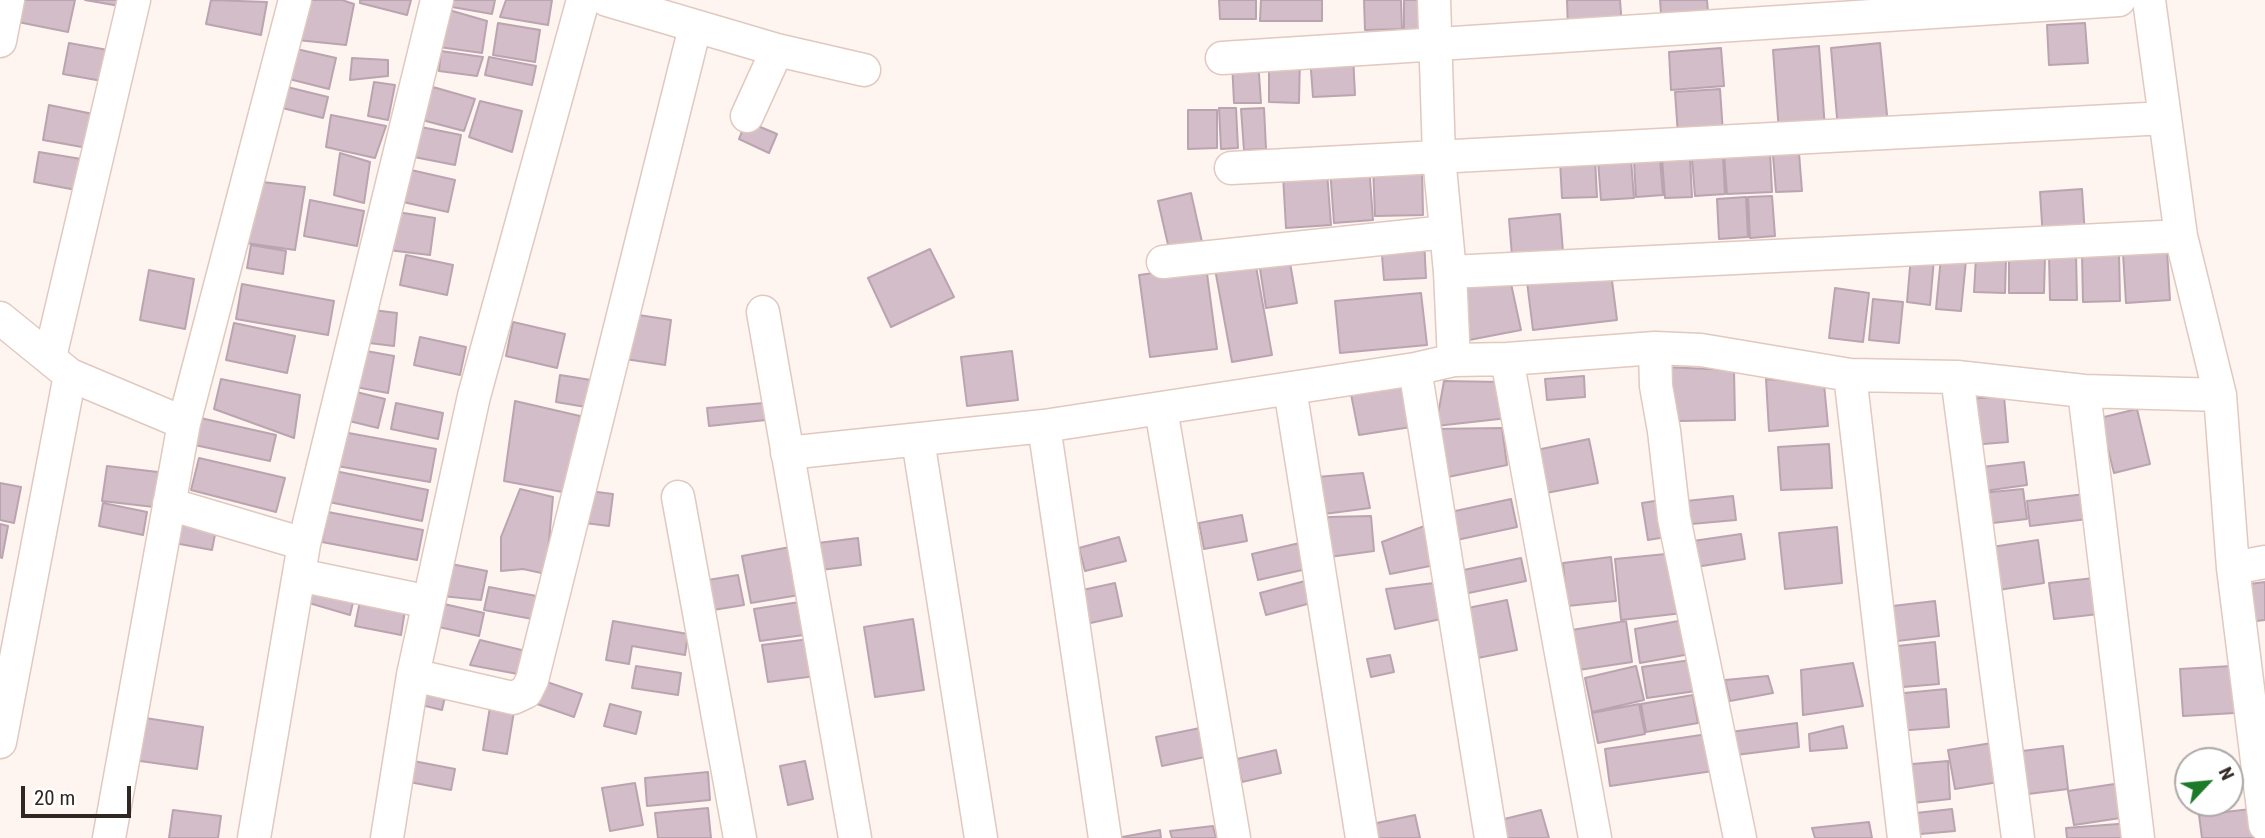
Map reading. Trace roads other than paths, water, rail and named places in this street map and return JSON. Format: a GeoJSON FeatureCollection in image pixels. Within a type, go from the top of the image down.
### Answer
{"type":"FeatureCollection","features":[{"type":"Feature","properties":{"kind":"street"},"geometry":{"type":"LineString","coordinates":[[0,41],[8,0]]}},
{"type":"Feature","properties":{"kind":"street"},"geometry":{"type":"LineString","coordinates":[[0,742],[60,367],[134,0]]}},
{"type":"Feature","properties":{"kind":"street"},"geometry":{"type":"LineString","coordinates":[[108,838],[184,423],[295,0]]}},
{"type":"Feature","properties":{"kind":"street"},"geometry":{"type":"LineString","coordinates":[[254,838],[304,544],[437,0]]}},
{"type":"Feature","properties":{"kind":"street"},"geometry":{"type":"LineString","coordinates":[[387,838],[413,675],[474,396],[583,0]]}},
{"type":"Feature","properties":{"kind":"street"},"geometry":{"type":"LineString","coordinates":[[607,0],[777,50],[864,70]]}},
{"type":"Feature","properties":{"kind":"street"},"geometry":{"type":"LineString","coordinates":[[1434,0],[1439,157],[1450,272],[1454,360]]}},
{"type":"Feature","properties":{"kind":"street"},"geometry":{"type":"LineString","coordinates":[[1222,58],[2119,0]]}},
{"type":"Feature","properties":{"kind":"street"},"geometry":{"type":"LineString","coordinates":[[2149,0],[2181,236],[2220,395],[2233,568],[2265,825]]}},
{"type":"Feature","properties":{"kind":"street"},"geometry":{"type":"LineString","coordinates":[[413,675],[513,698],[526,692],[532,680],[695,27]]}},
{"type":"Feature","properties":{"kind":"street"},"geometry":{"type":"LineString","coordinates":[[747,117],[777,50]]}},
{"type":"Feature","properties":{"kind":"street"},"geometry":{"type":"LineString","coordinates":[[1231,168],[2165,118]]}},
{"type":"Feature","properties":{"kind":"street"},"geometry":{"type":"LineString","coordinates":[[1163,262],[1446,232]]}},
{"type":"Feature","properties":{"kind":"street"},"geometry":{"type":"LineString","coordinates":[[1450,272],[2181,236]]}},
{"type":"Feature","properties":{"kind":"street"},"geometry":{"type":"LineString","coordinates":[[763,312],[855,838]]}},
{"type":"Feature","properties":{"kind":"street"},"geometry":{"type":"LineString","coordinates":[[0,318],[60,367],[184,423]]}},
{"type":"Feature","properties":{"kind":"street"},"geometry":{"type":"LineString","coordinates":[[787,453],[1044,426],[1415,369],[1454,360],[1507,359],[1655,348],[1701,350],[1850,375],[1957,377],[2084,391],[2220,395]]}},
{"type":"Feature","properties":{"kind":"street"},"geometry":{"type":"LineString","coordinates":[[1655,348],[1656,386],[1674,518],[1740,838]]}},
{"type":"Feature","properties":{"kind":"street"},"geometry":{"type":"LineString","coordinates":[[1507,359],[1595,838]]}},
{"type":"Feature","properties":{"kind":"street"},"geometry":{"type":"LineString","coordinates":[[1415,369],[1491,838]]}},
{"type":"Feature","properties":{"kind":"street"},"geometry":{"type":"LineString","coordinates":[[1850,375],[1904,838]]}},
{"type":"Feature","properties":{"kind":"street"},"geometry":{"type":"LineString","coordinates":[[1957,377],[2018,838]]}},
{"type":"Feature","properties":{"kind":"street"},"geometry":{"type":"LineString","coordinates":[[1290,389],[1362,838]]}},
{"type":"Feature","properties":{"kind":"street"},"geometry":{"type":"LineString","coordinates":[[2084,391],[2138,838]]}},
{"type":"Feature","properties":{"kind":"street"},"geometry":{"type":"LineString","coordinates":[[1161,409],[1234,838]]}},
{"type":"Feature","properties":{"kind":"street"},"geometry":{"type":"LineString","coordinates":[[1044,426],[1105,838]]}},
{"type":"Feature","properties":{"kind":"street"},"geometry":{"type":"LineString","coordinates":[[918,440],[981,838]]}},
{"type":"Feature","properties":{"kind":"street"},"geometry":{"type":"LineString","coordinates":[[678,497],[740,838]]}},
{"type":"Feature","properties":{"kind":"street"},"geometry":{"type":"LineString","coordinates":[[169,504],[304,544]]}},
{"type":"Feature","properties":{"kind":"street"},"geometry":{"type":"LineString","coordinates":[[2233,568],[2265,562]]}},
{"type":"Feature","properties":{"kind":"street"},"geometry":{"type":"LineString","coordinates":[[299,575],[429,602]]}}]}
